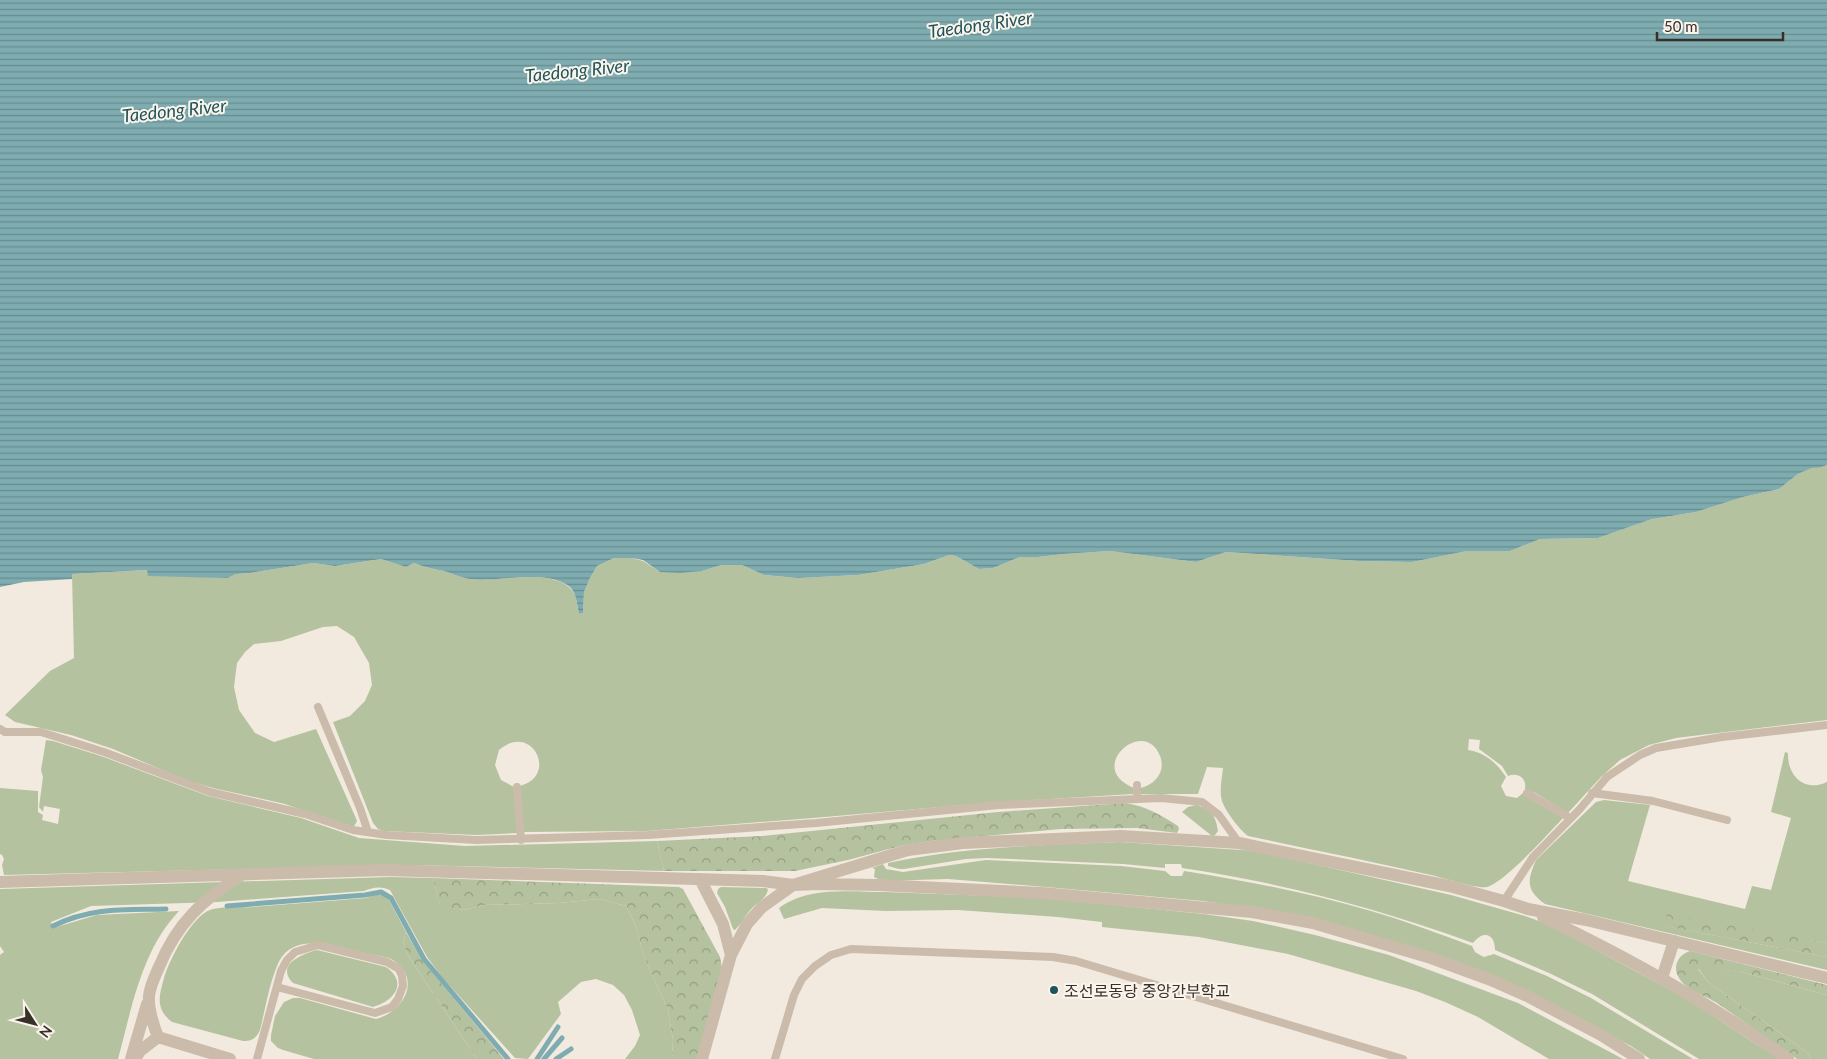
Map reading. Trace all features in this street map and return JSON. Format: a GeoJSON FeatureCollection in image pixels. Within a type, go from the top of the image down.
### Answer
{"type":"FeatureCollection","features":[{"type":"Feature","properties":{"kind":"street"},"geometry":{"type":"LineString","coordinates":[[702,1059],[731,955],[748,924],[762,907],[793,885],[908,850],[955,844],[1048,838],[1121,836],[1239,843],[1449,886],[1504,900],[1528,909],[1583,936],[1662,978],[1713,1008],[1788,1059]]}},
{"type":"Feature","properties":{"kind":"street"},"geometry":{"type":"LineString","coordinates":[[0,882],[386,870],[763,881],[793,885],[878,885],[1042,893],[1252,912],[1313,923],[1431,958],[1491,980],[1527,996],[1601,1035],[1639,1059]]}},
{"type":"Feature","properties":{"kind":"street"},"geometry":{"type":"LineString","coordinates":[[133,1059],[149,996],[165,951],[178,930],[200,904],[243,874]]}},
{"type":"Feature","properties":{"kind":"street"},"geometry":{"type":"LineString","coordinates":[[700,879],[723,924],[731,955]]}},
{"type":"Feature","properties":{"kind":"street"},"geometry":{"type":"LineString","coordinates":[[1528,909],[1586,920],[1827,978]]}},
{"type":"Feature","properties":{"kind":"street"},"geometry":{"type":"LineString","coordinates":[[1662,978],[1674,941]]}},
{"type":"Feature","properties":{"kind":"street"},"geometry":{"type":"LineString","coordinates":[[149,996],[151,1017],[158,1037]]}},
{"type":"Feature","properties":{"kind":"street"},"geometry":{"type":"LineString","coordinates":[[133,1059],[158,1037]]}},
{"type":"Feature","properties":{"kind":"street"},"geometry":{"type":"LineString","coordinates":[[158,1037],[230,1059]]}},
{"type":"Feature","properties":{"kind":"lane"},"geometry":{"type":"LineString","coordinates":[[318,707],[368,832]]}},
{"type":"Feature","properties":{"kind":"lane"},"geometry":{"type":"LineString","coordinates":[[1504,900],[1533,858],[1592,792],[1607,777],[1640,755],[1656,748],[1722,737],[1827,725]]}},
{"type":"Feature","properties":{"kind":"lane"},"geometry":{"type":"LineString","coordinates":[[0,729],[5,732],[40,732],[104,752],[210,792],[304,814],[353,830],[387,835],[476,840],[648,836],[998,806],[1161,798],[1202,802],[1219,815],[1239,843]]}},
{"type":"Feature","properties":{"kind":"lane"},"geometry":{"type":"LineString","coordinates":[[1137,785],[1137,799]]}},
{"type":"Feature","properties":{"kind":"lane"},"geometry":{"type":"LineString","coordinates":[[517,787],[521,840]]}},
{"type":"Feature","properties":{"kind":"lane"},"geometry":{"type":"LineString","coordinates":[[1592,792],[1653,801],[1727,820]]}},
{"type":"Feature","properties":{"kind":"lane"},"geometry":{"type":"LineString","coordinates":[[1527,793],[1570,818]]}},
{"type":"Feature","properties":{"kind":"lane"},"geometry":{"type":"LineString","coordinates":[[257,1059],[277,987],[284,966],[295,952],[318,945],[387,962],[399,969],[403,986],[398,999],[392,1007],[376,1014],[277,987]]}},
{"type":"Feature","properties":{"kind":"lane"},"geometry":{"type":"LineString","coordinates":[[775,1059],[794,995],[802,979],[815,966],[831,955],[851,949],[1053,957],[1076,961],[1404,1059]]}},
{"type":"Feature","properties":{"kind":"green space"},"geometry":{"type":"Polygon","coordinates":[[[1827,465],[1827,720],[1676,738],[1649,745],[1620,760],[1601,777],[1568,813],[1534,792],[1525,789],[1525,782],[1521,777],[1518,775],[1508,776],[1502,766],[1479,749],[1480,740],[1469,739],[1468,750],[1490,759],[1506,777],[1501,786],[1506,796],[1517,798],[1523,793],[1563,818],[1515,867],[1487,887],[1468,885],[1431,875],[1248,836],[1233,820],[1222,801],[1223,768],[1207,767],[1198,794],[1141,794],[1141,788],[1155,780],[1162,767],[1160,756],[1152,745],[1142,741],[1132,743],[1122,750],[1116,759],[1115,769],[1120,779],[1134,788],[1134,794],[998,802],[647,831],[523,832],[520,786],[532,780],[538,772],[539,763],[536,753],[530,746],[522,742],[511,743],[499,750],[495,765],[501,780],[514,787],[518,833],[476,835],[384,831],[378,829],[373,823],[333,722],[350,716],[365,701],[372,685],[369,663],[354,637],[337,626],[323,627],[281,641],[254,644],[237,663],[234,687],[239,710],[255,733],[274,742],[316,729],[357,821],[353,828],[285,804],[186,780],[113,749],[71,735],[15,722],[5,715],[50,671],[74,658],[72,574],[148,570],[148,575],[228,578],[236,574],[313,563],[335,566],[381,559],[406,567],[414,563],[470,579],[537,577],[562,582],[573,591],[579,614],[583,613],[584,592],[597,566],[614,558],[633,558],[643,561],[660,572],[702,571],[721,565],[742,565],[764,575],[798,578],[858,575],[924,564],[949,555],[956,556],[979,569],[993,568],[1020,557],[1110,551],[1196,562],[1226,552],[1359,561],[1412,562],[1467,551],[1510,551],[1540,539],[1598,538],[1652,519],[1696,512],[1743,497],[1779,489],[1798,474],[1811,467],[1827,465]]]}},
{"type":"Feature","properties":{"kind":"green space"},"geometry":{"type":"Polygon","coordinates":[[[46,740],[101,756],[208,796],[301,818],[359,838],[465,846],[657,841],[664,871],[411,865],[4,875],[2,865],[4,859],[0,854],[0,788],[38,791],[38,812],[43,815],[42,820],[58,824],[60,809],[44,806],[43,812],[39,807],[43,777],[41,770],[46,740]]]}},
{"type":"Feature","properties":{"kind":"green space"},"geometry":{"type":"Polygon","coordinates":[[[1785,752],[1788,753],[1790,768],[1798,780],[1811,785],[1827,782],[1827,943],[1788,937],[1665,926],[1827,957],[1827,970],[1545,904],[1531,889],[1530,879],[1536,860],[1596,802],[1604,800],[1650,805],[1628,881],[1745,909],[1752,886],[1771,890],[1791,818],[1771,812],[1785,752]]]}},
{"type":"Feature","properties":{"kind":"green space"},"geometry":{"type":"Polygon","coordinates":[[[1125,803],[1153,811],[1178,826],[1177,833],[1137,828],[1061,829],[931,841],[904,845],[848,860],[795,871],[664,871],[657,841],[761,836],[998,812],[1125,803]]]}},
{"type":"Feature","properties":{"kind":"green space"},"geometry":{"type":"Polygon","coordinates":[[[1196,805],[1209,811],[1214,817],[1218,831],[1215,835],[1212,836],[1182,812],[1188,807],[1196,805]]]}},
{"type":"Feature","properties":{"kind":"green space"},"geometry":{"type":"Polygon","coordinates":[[[1120,842],[1256,851],[1451,895],[1525,916],[1550,925],[1687,999],[1779,1059],[1699,1059],[1592,994],[1495,950],[1493,940],[1488,935],[1481,936],[1473,943],[1437,930],[1329,898],[1257,881],[1182,868],[1181,864],[1165,864],[1165,868],[1123,864],[987,858],[966,859],[904,869],[888,866],[888,863],[974,850],[1120,842]]]}},
{"type":"Feature","properties":{"kind":"green space"},"geometry":{"type":"Polygon","coordinates":[[[986,860],[1121,866],[1165,871],[1171,876],[1182,876],[1184,871],[1278,888],[1384,915],[1472,946],[1475,952],[1484,957],[1494,954],[1547,976],[1591,998],[1693,1059],[1650,1059],[1631,1046],[1531,995],[1256,909],[1203,901],[948,879],[882,881],[874,877],[875,869],[872,868],[883,864],[886,869],[903,872],[986,860]]]}},
{"type":"Feature","properties":{"kind":"green space"},"geometry":{"type":"Polygon","coordinates":[[[390,877],[433,878],[440,905],[463,910],[485,905],[559,903],[599,899],[626,906],[636,926],[643,954],[668,1010],[673,1040],[672,1059],[625,1059],[635,1046],[640,1035],[632,1010],[624,995],[613,985],[596,979],[581,982],[558,1002],[561,1014],[528,1059],[515,1058],[442,977],[427,957],[390,890],[377,888],[364,891],[217,902],[91,906],[51,922],[53,928],[97,915],[179,911],[155,944],[139,981],[118,1059],[0,1059],[0,955],[4,952],[0,946],[0,889],[390,877]]]}},
{"type":"Feature","properties":{"kind":"green space"},"geometry":{"type":"Polygon","coordinates":[[[433,878],[679,887],[683,889],[720,957],[722,968],[697,1059],[672,1059],[673,1040],[668,1010],[643,954],[636,926],[626,906],[599,899],[559,903],[485,905],[463,910],[440,906],[433,878]]]}},
{"type":"Feature","properties":{"kind":"green space"},"geometry":{"type":"Polygon","coordinates":[[[721,887],[768,889],[764,897],[735,930],[717,893],[721,887]]]}},
{"type":"Feature","properties":{"kind":"green space"},"geometry":{"type":"Polygon","coordinates":[[[844,891],[1042,898],[1204,914],[1253,921],[1315,935],[1389,955],[1518,1003],[1623,1059],[1549,1059],[1478,1017],[1416,991],[1288,954],[1199,937],[1102,927],[1102,922],[1058,917],[958,910],[886,911],[822,908],[784,919],[779,908],[790,901],[816,893],[844,891]]]}},
{"type":"Feature","properties":{"kind":"green space"},"geometry":{"type":"Polygon","coordinates":[[[384,895],[389,900],[406,932],[403,942],[407,954],[477,1059],[314,1059],[278,1048],[271,1041],[275,1016],[284,1002],[293,998],[300,998],[376,1019],[387,1015],[402,1001],[408,983],[406,974],[399,965],[389,958],[327,945],[298,945],[289,949],[282,956],[272,981],[260,1030],[252,1040],[243,1041],[172,1022],[163,1012],[160,996],[164,978],[171,961],[189,929],[203,914],[210,910],[366,898],[384,895]]]}},
{"type":"Feature","properties":{"kind":"green space"},"geometry":{"type":"Polygon","coordinates":[[[1667,914],[1827,943],[1827,957],[1664,926],[1667,914]]]}},
{"type":"Feature","properties":{"kind":"green space"},"geometry":{"type":"Polygon","coordinates":[[[406,932],[422,960],[504,1059],[477,1059],[407,954],[403,942],[406,932]]]}},
{"type":"Feature","properties":{"kind":"green space"},"geometry":{"type":"Polygon","coordinates":[[[317,950],[386,967],[393,973],[396,979],[397,985],[393,996],[373,1007],[293,983],[288,977],[287,971],[289,966],[298,957],[317,950]]]}},
{"type":"Feature","properties":{"kind":"green space"},"geometry":{"type":"Polygon","coordinates":[[[1690,951],[1827,985],[1827,995],[1738,971],[1698,969],[1708,982],[1808,1053],[1811,1059],[1797,1059],[1717,1003],[1686,986],[1677,974],[1676,965],[1682,955],[1690,951]]]}},
{"type":"Feature","properties":{"kind":"green space"},"geometry":{"type":"Polygon","coordinates":[[[1698,968],[1738,971],[1827,995],[1827,1059],[1811,1059],[1808,1053],[1708,982],[1698,968]]]}},
{"type":"Feature","properties":{"kind":"water","name":"Taedong River"},"geometry":{"type":"Polygon","coordinates":[[[0,0],[1827,0],[1827,465],[1811,468],[1798,474],[1779,489],[1743,497],[1696,512],[1652,519],[1598,538],[1540,539],[1510,551],[1467,551],[1412,562],[1359,561],[1226,552],[1196,562],[1110,551],[1020,557],[993,568],[979,569],[956,556],[949,555],[924,564],[858,575],[798,578],[764,575],[742,565],[721,565],[702,571],[680,573],[660,572],[643,560],[614,558],[597,566],[584,592],[583,613],[579,614],[576,597],[571,588],[550,578],[470,579],[414,563],[406,567],[381,559],[335,566],[313,563],[236,574],[228,578],[148,576],[147,570],[72,574],[72,579],[24,582],[0,587],[0,0]]]}},
{"type":"Feature","properties":{"kind":"waterway"},"geometry":{"type":"LineString","coordinates":[[227,906],[365,895],[381,892],[391,898],[424,959],[508,1059]]}},
{"type":"Feature","properties":{"kind":"waterway"},"geometry":{"type":"LineString","coordinates":[[53,926],[81,915],[94,913],[166,909]]}},
{"type":"Feature","properties":{"kind":"waterway"},"geometry":{"type":"LineString","coordinates":[[537,1059],[558,1027]]}},
{"type":"Feature","properties":{"kind":"waterway"},"geometry":{"type":"LineString","coordinates":[[544,1059],[562,1038]]}},
{"type":"Feature","properties":{"kind":"waterway"},"geometry":{"type":"LineString","coordinates":[[556,1059],[571,1049]]}},
{"type":"Feature","properties":{"kind":"place","name":"조선로동당 중앙간부학교"},"geometry":{"type":"Point","coordinates":[1054,990]}}]}
